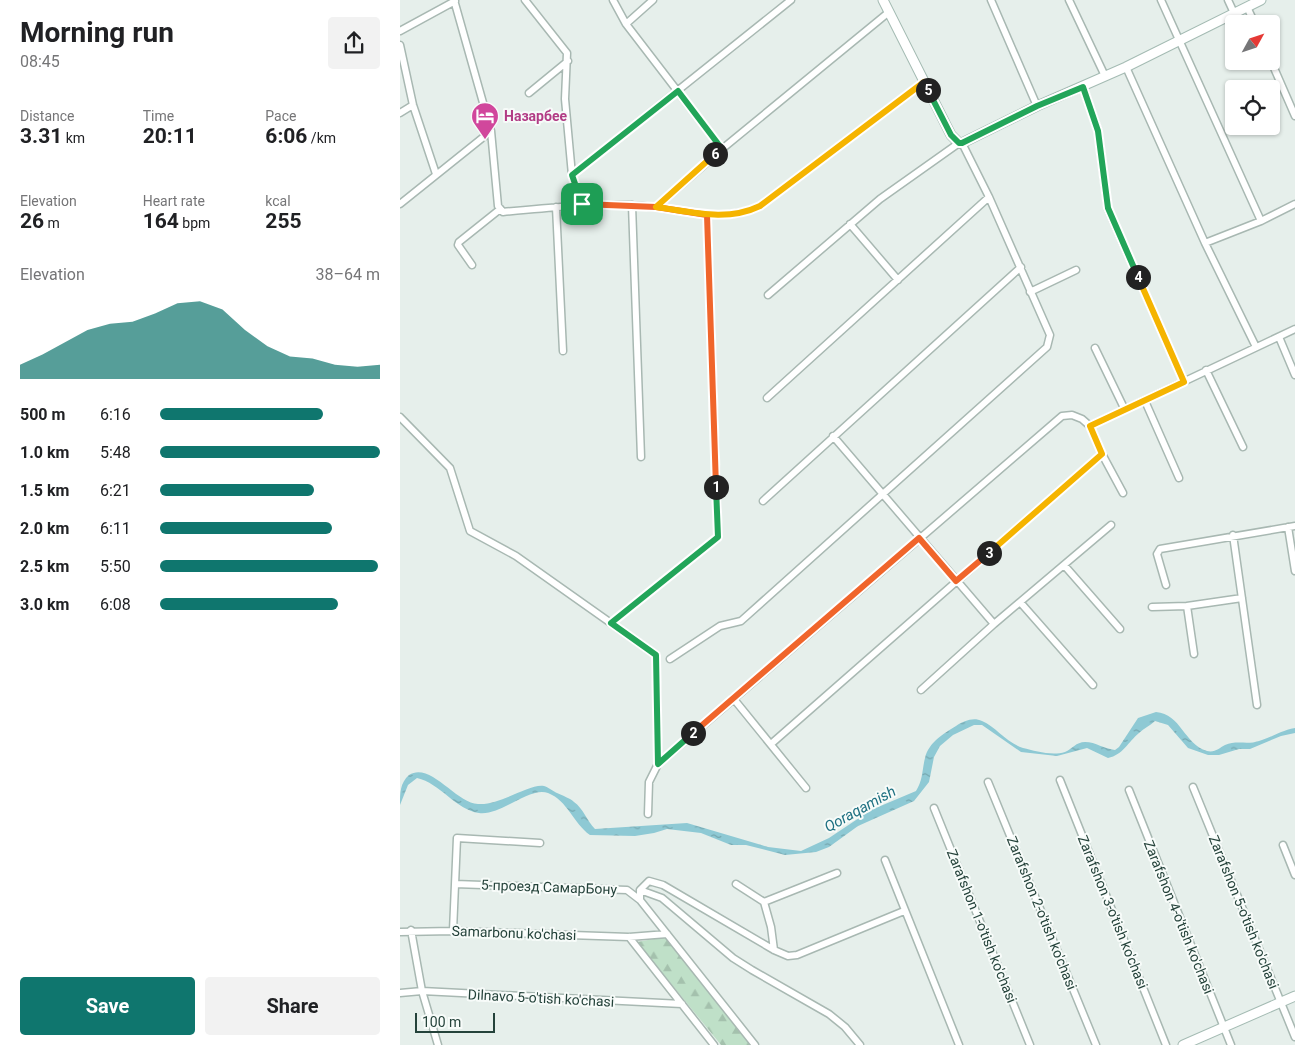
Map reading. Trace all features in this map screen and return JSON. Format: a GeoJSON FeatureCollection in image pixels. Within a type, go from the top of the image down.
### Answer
{"type":"FeatureCollection","features":[{"type":"Feature","properties":{"kind":"street"},"geometry":{"type":"LineString","coordinates":[[525,0],[567,53],[565,99],[572,175],[582,204]]}},
{"type":"Feature","properties":{"kind":"street"},"geometry":{"type":"LineString","coordinates":[[613,0],[626,24],[722,149]]}},
{"type":"Feature","properties":{"kind":"street"},"geometry":{"type":"LineString","coordinates":[[626,24],[653,0]]}},
{"type":"Feature","properties":{"kind":"street"},"geometry":{"type":"LineString","coordinates":[[572,175],[791,0]]}},
{"type":"Feature","properties":{"kind":"street"},"geometry":{"type":"LineString","coordinates":[[670,658],[720,626],[742,620],[1047,347],[1050,335],[989,197],[960,143],[951,135],[883,0]]}},
{"type":"Feature","properties":{"kind":"street"},"geometry":{"type":"LineString","coordinates":[[991,0],[1037,106]]}},
{"type":"Feature","properties":{"kind":"street"},"geometry":{"type":"LineString","coordinates":[[1069,0],[1105,76]]}},
{"type":"Feature","properties":{"kind":"street"},"geometry":{"type":"LineString","coordinates":[[1161,0],[1261,221]]}},
{"type":"Feature","properties":{"kind":"street"},"geometry":{"type":"LineString","coordinates":[[1228,0],[1234,13]]}},
{"type":"Feature","properties":{"kind":"street"},"geometry":{"type":"LineString","coordinates":[[768,295],[880,199],[960,143],[1037,106],[1126,67],[1261,0]]}},
{"type":"Feature","properties":{"kind":"street"},"geometry":{"type":"LineString","coordinates":[[400,31],[454,1],[491,132],[499,210]]}},
{"type":"Feature","properties":{"kind":"street"},"geometry":{"type":"LineString","coordinates":[[1247,7],[1250,15]]}},
{"type":"Feature","properties":{"kind":"street"},"geometry":{"type":"LineString","coordinates":[[656,207],[722,149],[889,12]]}},
{"type":"Feature","properties":{"kind":"street"},"geometry":{"type":"LineString","coordinates":[[400,45],[413,105],[436,174]]}},
{"type":"Feature","properties":{"kind":"street"},"geometry":{"type":"LineString","coordinates":[[529,93],[568,61]]}},
{"type":"Feature","properties":{"kind":"street"},"geometry":{"type":"LineString","coordinates":[[1126,67],[1205,243],[1256,347]]}},
{"type":"Feature","properties":{"kind":"street"},"geometry":{"type":"LineString","coordinates":[[1275,70],[1295,116]]}},
{"type":"Feature","properties":{"kind":"street"},"geometry":{"type":"LineString","coordinates":[[499,210],[503,212],[582,204],[656,207],[707,215],[728,216],[746,213],[760,206],[924,82]]}},
{"type":"Feature","properties":{"kind":"street"},"geometry":{"type":"LineString","coordinates":[[1083,87],[1098,131],[1108,208],[1184,382]]}},
{"type":"Feature","properties":{"kind":"street"},"geometry":{"type":"LineString","coordinates":[[400,112],[413,105]]}},
{"type":"Feature","properties":{"kind":"street"},"geometry":{"type":"LineString","coordinates":[[400,204],[491,132]]}},
{"type":"Feature","properties":{"kind":"street"},"geometry":{"type":"LineString","coordinates":[[767,398],[989,197]]}},
{"type":"Feature","properties":{"kind":"street"},"geometry":{"type":"LineString","coordinates":[[1205,243],[1261,221],[1295,204]]}},
{"type":"Feature","properties":{"kind":"street"},"geometry":{"type":"LineString","coordinates":[[632,205],[641,457]]}},
{"type":"Feature","properties":{"kind":"street"},"geometry":{"type":"LineString","coordinates":[[556,207],[563,351]]}},
{"type":"Feature","properties":{"kind":"street"},"geometry":{"type":"LineString","coordinates":[[472,266],[458,245],[459,242],[499,210]]}},
{"type":"Feature","properties":{"kind":"street"},"geometry":{"type":"LineString","coordinates":[[611,623],[718,537],[707,215]]}},
{"type":"Feature","properties":{"kind":"street"},"geometry":{"type":"LineString","coordinates":[[850,224],[898,280]]}},
{"type":"Feature","properties":{"kind":"street"},"geometry":{"type":"LineString","coordinates":[[763,502],[1020,267]]}},
{"type":"Feature","properties":{"kind":"street"},"geometry":{"type":"LineString","coordinates":[[1030,292],[1076,270]]}},
{"type":"Feature","properties":{"kind":"street"},"geometry":{"type":"LineString","coordinates":[[1090,426],[1124,408],[1145,401],[1206,370],[1295,329]]}},
{"type":"Feature","properties":{"kind":"street"},"geometry":{"type":"LineString","coordinates":[[1279,337],[1295,375]]}},
{"type":"Feature","properties":{"kind":"street"},"geometry":{"type":"LineString","coordinates":[[1095,348],[1124,408]]}},
{"type":"Feature","properties":{"kind":"street"},"geometry":{"type":"LineString","coordinates":[[1206,370],[1243,447]]}},
{"type":"Feature","properties":{"kind":"street"},"geometry":{"type":"LineString","coordinates":[[1145,401],[1179,478]]}},
{"type":"Feature","properties":{"kind":"street"},"geometry":{"type":"LineString","coordinates":[[648,814],[649,782],[658,764],[1062,416],[1072,415],[1082,419],[1090,426],[1102,454],[1123,493]]}},
{"type":"Feature","properties":{"kind":"street"},"geometry":{"type":"LineString","coordinates":[[400,416],[450,468],[470,531],[516,556],[656,655],[658,764]]}},
{"type":"Feature","properties":{"kind":"street"},"geometry":{"type":"LineString","coordinates":[[833,436],[994,624]]}},
{"type":"Feature","properties":{"kind":"street"},"geometry":{"type":"LineString","coordinates":[[770,744],[1102,454]]}},
{"type":"Feature","properties":{"kind":"street"},"geometry":{"type":"LineString","coordinates":[[921,690],[994,624],[1111,525]]}},
{"type":"Feature","properties":{"kind":"street"},"geometry":{"type":"LineString","coordinates":[[1166,585],[1157,554],[1160,549],[1233,535],[1292,527],[1295,570]]}},
{"type":"Feature","properties":{"kind":"street"},"geometry":{"type":"LineString","coordinates":[[1233,535],[1257,706]]}},
{"type":"Feature","properties":{"kind":"street"},"geometry":{"type":"LineString","coordinates":[[1064,565],[1120,628]]}},
{"type":"Feature","properties":{"kind":"street"},"geometry":{"type":"LineString","coordinates":[[1152,607],[1186,606],[1242,598]]}},
{"type":"Feature","properties":{"kind":"street"},"geometry":{"type":"LineString","coordinates":[[1020,602],[1093,685]]}},
{"type":"Feature","properties":{"kind":"street"},"geometry":{"type":"LineString","coordinates":[[1186,606],[1194,654]]}},
{"type":"Feature","properties":{"kind":"street"},"geometry":{"type":"LineString","coordinates":[[733,698],[806,788]]}},
{"type":"Feature","properties":{"kind":"street","name":"Zarafshon 3-o'tish ko'chasi"},"geometry":{"type":"LineString","coordinates":[[1060,780],[1166,1045]]}},
{"type":"Feature","properties":{"kind":"street","name":"Zarafshon 2-o'tish ko'chasi"},"geometry":{"type":"LineString","coordinates":[[988,782],[1096,1045]]}},
{"type":"Feature","properties":{"kind":"street","name":"Zarafshon 5-o'tish ko'chasi"},"geometry":{"type":"LineString","coordinates":[[1193,787],[1295,1037]]}},
{"type":"Feature","properties":{"kind":"street","name":"Zarafshon 4-o'tish ko'chasi"},"geometry":{"type":"LineString","coordinates":[[1129,790],[1231,1045]]}},
{"type":"Feature","properties":{"kind":"street","name":"Zarafshon 1-o'tish ko'chasi"},"geometry":{"type":"LineString","coordinates":[[934,808],[1030,1045]]}},
{"type":"Feature","properties":{"kind":"street"},"geometry":{"type":"LineString","coordinates":[[453,931],[457,838],[540,843]]}},
{"type":"Feature","properties":{"kind":"street"},"geometry":{"type":"LineString","coordinates":[[1283,845],[1295,875]]}},
{"type":"Feature","properties":{"kind":"street"},"geometry":{"type":"LineString","coordinates":[[885,860],[959,1045]]}},
{"type":"Feature","properties":{"kind":"street"},"geometry":{"type":"LineString","coordinates":[[764,902],[837,873]]}},
{"type":"Feature","properties":{"kind":"street"},"geometry":{"type":"LineString","coordinates":[[755,1045],[640,900],[640,890],[649,881],[663,885],[774,950],[788,956],[797,955],[904,911]]}},
{"type":"Feature","properties":{"kind":"street","name":"5-проезд СамарБону"},"geometry":{"type":"LineString","coordinates":[[455,884],[627,890],[640,900]]}},
{"type":"Feature","properties":{"kind":"street"},"geometry":{"type":"LineString","coordinates":[[736,884],[764,902],[771,927],[774,950]]}},
{"type":"Feature","properties":{"kind":"street"},"geometry":{"type":"LineString","coordinates":[[640,890],[662,898],[733,958],[829,1014],[845,1027],[860,1045]]}},
{"type":"Feature","properties":{"kind":"street"},"geometry":{"type":"LineString","coordinates":[[410,930],[422,991],[438,1045]]}},
{"type":"Feature","properties":{"kind":"street","name":"Samarbonu ko'chasi"},"geometry":{"type":"LineString","coordinates":[[400,932],[410,930],[629,937],[667,934]]}},
{"type":"Feature","properties":{"kind":"street"},"geometry":{"type":"LineString","coordinates":[[629,937],[714,1045]]}},
{"type":"Feature","properties":{"kind":"street","name":"Dilnavo 5-o'tish ko'chasi"},"geometry":{"type":"LineString","coordinates":[[400,993],[422,991],[682,1004]]}},
{"type":"Feature","properties":{"kind":"street"},"geometry":{"type":"LineString","coordinates":[[1182,1045],[1224,1029],[1295,996]]}},
{"type":"Feature","properties":{"kind":"green space"},"geometry":{"type":"Polygon","coordinates":[[[665,937],[751,1045],[721,1045],[637,942],[665,937]]]}},
{"type":"Feature","properties":{"kind":"water"},"geometry":{"type":"Polygon","coordinates":[[[1156,712],[1171,718],[1193,742],[1207,751],[1215,751],[1229,744],[1259,741],[1295,728],[1295,733],[1281,736],[1250,749],[1239,749],[1219,755],[1208,755],[1188,748],[1168,725],[1155,721],[1141,731],[1122,751],[1108,758],[1087,748],[1057,756],[1021,752],[982,725],[974,725],[953,735],[940,746],[934,757],[929,782],[914,801],[858,826],[829,847],[816,852],[785,855],[746,845],[731,845],[701,833],[667,829],[635,836],[590,835],[561,801],[548,793],[541,792],[524,797],[497,810],[479,813],[463,807],[433,785],[417,778],[408,785],[400,805],[400,792],[404,781],[409,775],[417,772],[426,773],[461,797],[478,804],[495,802],[531,788],[544,786],[570,799],[582,811],[595,829],[687,823],[768,847],[801,851],[829,838],[871,810],[916,791],[930,747],[942,735],[965,721],[975,719],[982,721],[1017,746],[1038,752],[1055,753],[1065,752],[1082,742],[1093,743],[1115,750],[1138,718],[1156,712]]]}},
{"type":"Feature","properties":{"kind":"place","name":"Назарбее"},"geometry":{"type":"Point","coordinates":[485,140]}},
{"type":"Feature","properties":{"kind":"route"},"geometry":{"type":"LineString","coordinates":[[582,204],[572,175],[678,91],[722,149],[656,207],[707,215],[728,216],[746,213],[760,206],[924,82],[951,135],[959,143],[1037,106],[1083,87],[1098,131],[1108,208],[1184,382],[1145,401],[1124,408],[1090,426],[1102,454],[956,581],[919,538],[658,764],[658,661],[656,655],[611,623],[718,537],[707,215],[656,207],[582,204]]}},
{"type":"Feature","properties":{"kind":"water label","name":"Qoraqamish"},"geometry":{"type":"Point","coordinates":[860,809]}}]}
